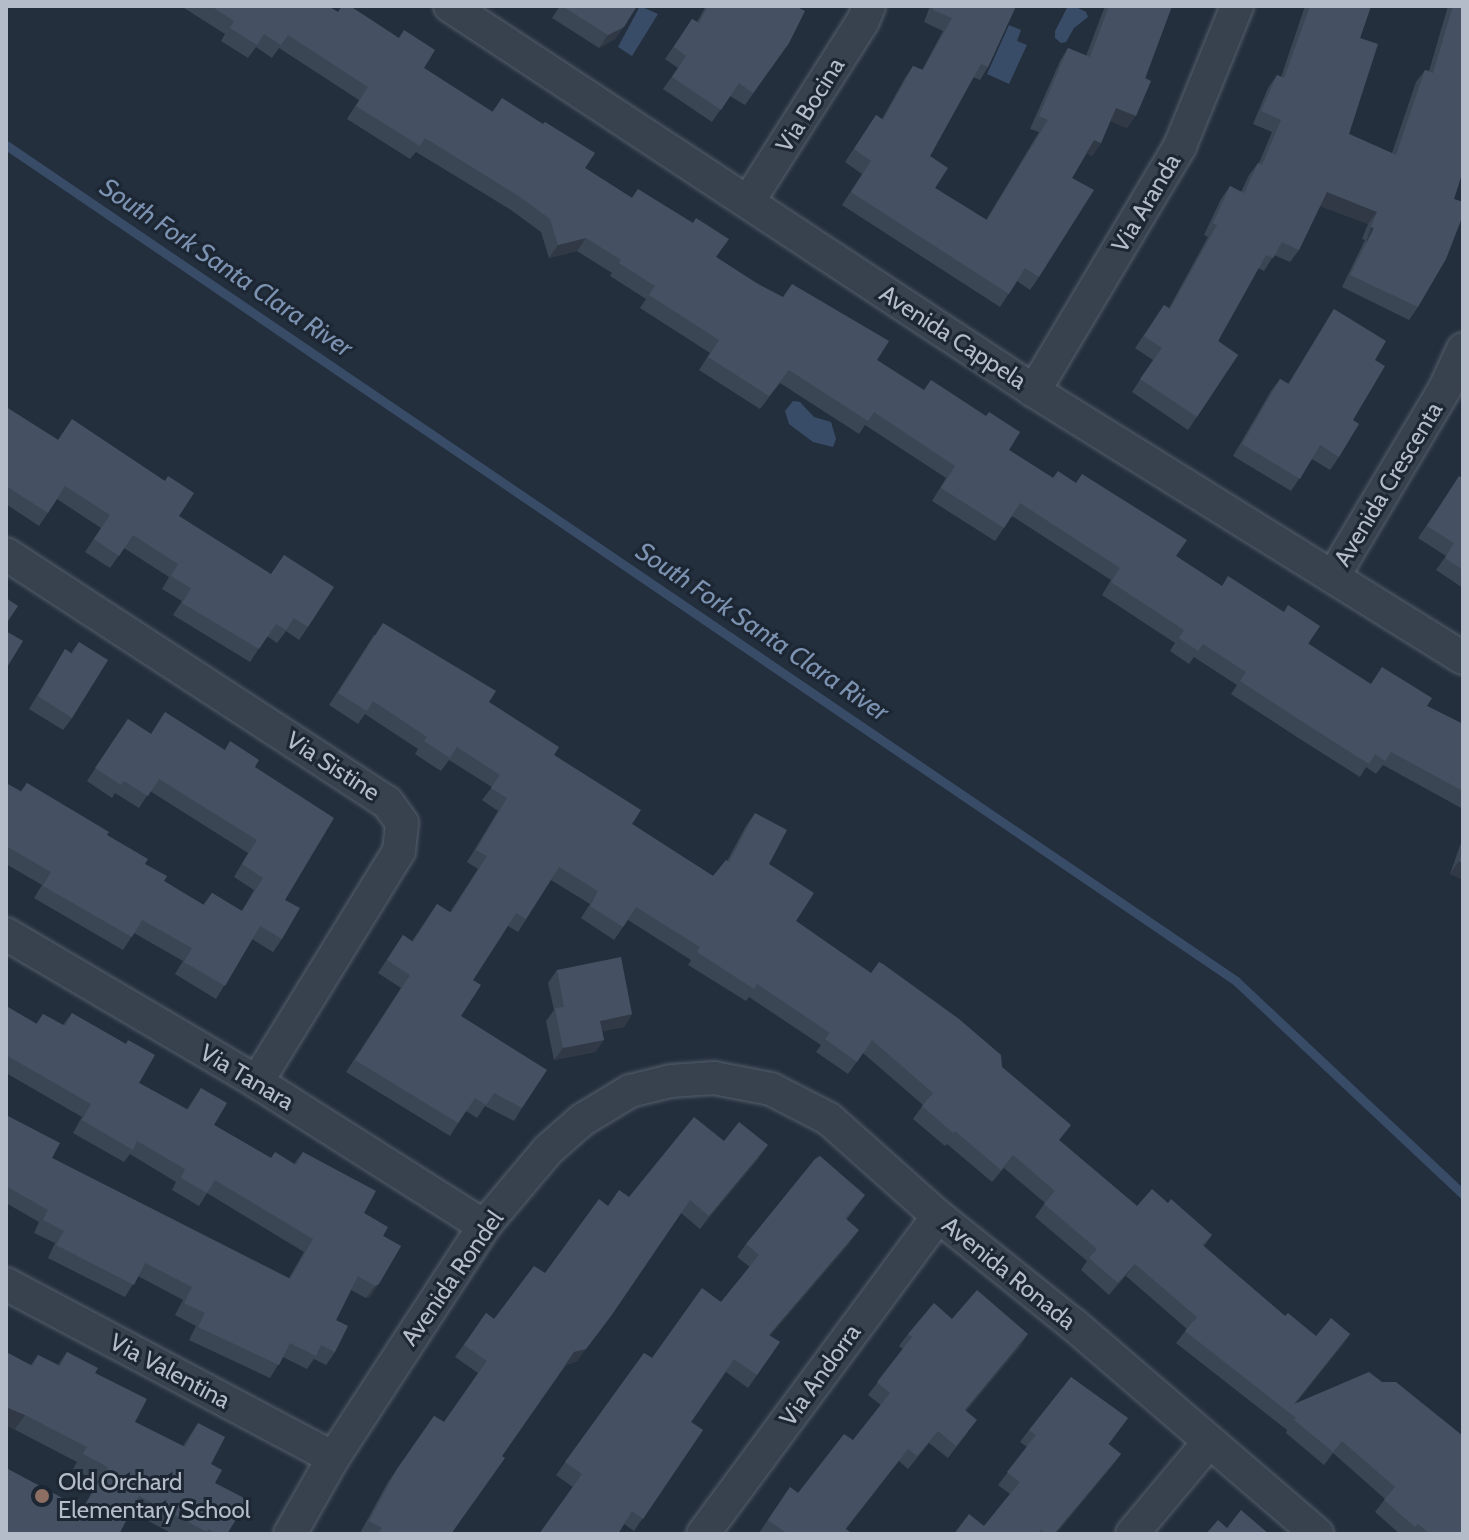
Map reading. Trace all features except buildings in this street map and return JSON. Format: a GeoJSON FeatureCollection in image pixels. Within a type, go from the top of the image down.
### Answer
{"type":"FeatureCollection","features":[{"type":"Feature","properties":{"kind":"street","name":"Via Bocina"},"geometry":{"type":"LineString","coordinates":[[748,202],[863,21],[869,6]]}},
{"type":"Feature","properties":{"kind":"street","name":"Via Aranda"},"geometry":{"type":"LineString","coordinates":[[1034,391],[1180,146],[1237,6]]}},
{"type":"Feature","properties":{"kind":"street","name":"Avenida Cappela"},"geometry":{"type":"LineString","coordinates":[[463,10],[1034,391],[1463,658]]}},
{"type":"Feature","properties":{"kind":"street","name":"Avenida Crescenta"},"geometry":{"type":"LineString","coordinates":[[1333,577],[1445,388],[1463,349]]}},
{"type":"Feature","properties":{"kind":"street","name":"Via Sistine"},"geometry":{"type":"LineString","coordinates":[[6,554],[387,802],[402,823],[399,851],[257,1082]]}},
{"type":"Feature","properties":{"kind":"street","name":"Via Tanara"},"geometry":{"type":"LineString","coordinates":[[6,934],[257,1082],[484,1226]]}},
{"type":"Feature","properties":{"kind":"street","name":"Avenida Ronada"},"geometry":{"type":"LineString","coordinates":[[671,1081],[714,1078],[771,1089],[829,1119],[938,1216],[1317,1534]]}},
{"type":"Feature","properties":{"kind":"street","name":"Avenida Rondel"},"geometry":{"type":"LineString","coordinates":[[290,1534],[333,1458],[484,1226],[548,1150],[582,1120],[630,1091],[671,1081]]}},
{"type":"Feature","properties":{"kind":"street","name":"Via Andorra"},"geometry":{"type":"LineString","coordinates":[[703,1534],[938,1216]]}},
{"type":"Feature","properties":{"kind":"street","name":"Via Valentina"},"geometry":{"type":"LineString","coordinates":[[6,1284],[333,1458]]}},
{"type":"Feature","properties":{"kind":"street"},"geometry":{"type":"LineString","coordinates":[[1132,1534],[1209,1442]]}},
{"type":"Feature","properties":{"kind":"water"},"geometry":{"type":"Polygon","coordinates":[[[640,6],[658,14],[632,56],[618,47],[640,6]]]}},
{"type":"Feature","properties":{"kind":"water"},"geometry":{"type":"Polygon","coordinates":[[[1074,6],[1086,12],[1088,17],[1074,28],[1066,42],[1061,43],[1055,38],[1055,31],[1067,8],[1074,6]]]}},
{"type":"Feature","properties":{"kind":"water"},"geometry":{"type":"Polygon","coordinates":[[[1009,25],[1021,30],[1017,41],[1027,45],[1009,84],[987,74],[1009,25]]]}},
{"type":"Feature","properties":{"kind":"water"},"geometry":{"type":"Polygon","coordinates":[[[793,401],[800,402],[814,417],[831,422],[836,439],[833,447],[813,442],[789,424],[785,411],[793,401]]]}},
{"type":"Feature","properties":{"kind":"waterway","name":"South Fork Santa Clara River"},"geometry":{"type":"LineString","coordinates":[[6,145],[1236,981],[1463,1194]]}},
{"type":"Feature","properties":{"kind":"place","name":"Old Orchard Elementary School"},"geometry":{"type":"Point","coordinates":[42,1496]}}]}
